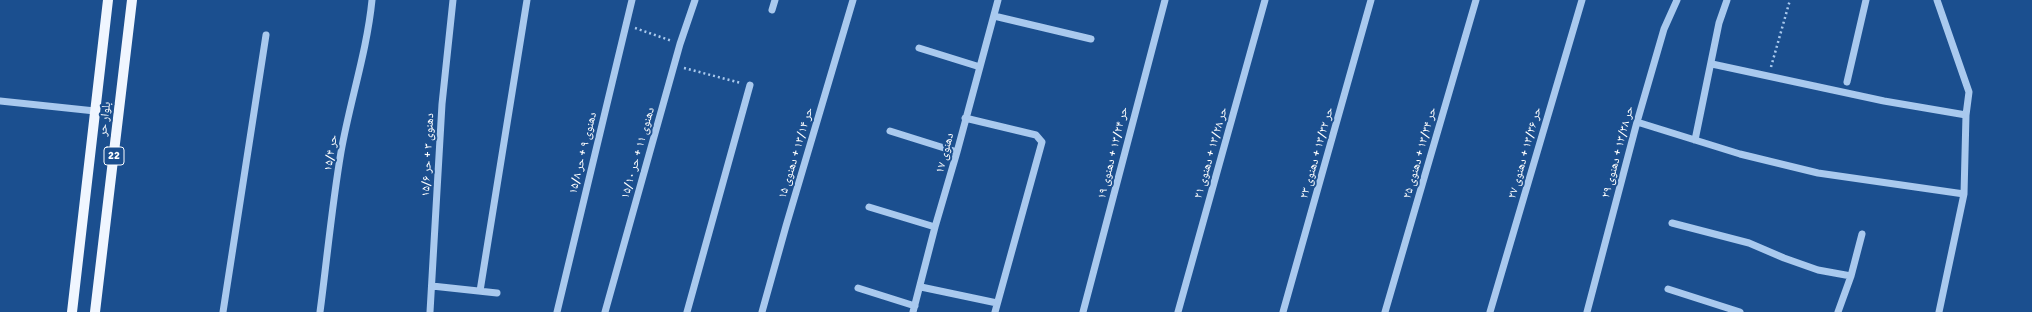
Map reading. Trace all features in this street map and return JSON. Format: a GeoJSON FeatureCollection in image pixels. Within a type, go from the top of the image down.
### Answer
{"type":"FeatureCollection","features":[{"type":"Feature","properties":{"kind":"main road","name":"بلوار حر"},"geometry":{"type":"LineString","coordinates":[[72,312],[108,0]]}},
{"type":"Feature","properties":{"kind":"main road","name":"بلوار حر"},"geometry":{"type":"LineString","coordinates":[[96,312],[132,0]]}},
{"type":"Feature","properties":{"kind":"street","name":"حر ۱۵/۴"},"geometry":{"type":"LineString","coordinates":[[320,312],[341,153],[356,78],[369,34],[372,0]]}},
{"type":"Feature","properties":{"kind":"street","name":"دهنوی ۳ + حر ۱۵/۶"},"geometry":{"type":"LineString","coordinates":[[430,312],[442,104],[453,0]]}},
{"type":"Feature","properties":{"kind":"street"},"geometry":{"type":"LineString","coordinates":[[480,291],[527,0]]}},
{"type":"Feature","properties":{"kind":"street","name":"دهنوی ۹ + حر ۱۵/۸"},"geometry":{"type":"LineString","coordinates":[[557,312],[632,0]]}},
{"type":"Feature","properties":{"kind":"street","name":"دهنوی ۱۱ + حر ۱۵/۱۰"},"geometry":{"type":"LineString","coordinates":[[605,312],[680,44],[695,0]]}},
{"type":"Feature","properties":{"kind":"street"},"geometry":{"type":"LineString","coordinates":[[772,10],[775,0]]}},
{"type":"Feature","properties":{"kind":"street","name":"حر ۱۳/۱۴ + دهنوی ۱۵"},"geometry":{"type":"LineString","coordinates":[[762,312],[788,218],[853,0]]}},
{"type":"Feature","properties":{"kind":"street","name":"دهنوی ۱۷"},"geometry":{"type":"LineString","coordinates":[[914,309],[921,287],[935,227],[998,0]]}},
{"type":"Feature","properties":{"kind":"street","name":"حر ۱۳/۲۴ + دهنوی ۱۹"},"geometry":{"type":"LineString","coordinates":[[1083,312],[1165,0]]}},
{"type":"Feature","properties":{"kind":"street","name":"حر ۱۳/۲۸ + دهنوی ۲۱"},"geometry":{"type":"LineString","coordinates":[[1178,312],[1265,0]]}},
{"type":"Feature","properties":{"kind":"street","name":"حر ۱۳/۳۲ + دهنوی ۲۳"},"geometry":{"type":"LineString","coordinates":[[1283,312],[1371,0]]}},
{"type":"Feature","properties":{"kind":"street","name":"حر ۱۳/۳۴ + دهنوی ۲۵"},"geometry":{"type":"LineString","coordinates":[[1385,312],[1476,0]]}},
{"type":"Feature","properties":{"kind":"street","name":"حر ۱۳/۳۶ + دهنوی ۲۷"},"geometry":{"type":"LineString","coordinates":[[1490,312],[1582,0]]}},
{"type":"Feature","properties":{"kind":"street","name":"حر ۱۳/۳۸ + دهنوی ۲۹"},"geometry":{"type":"LineString","coordinates":[[1587,312],[1637,122],[1664,29],[1677,0]]}},
{"type":"Feature","properties":{"kind":"street"},"geometry":{"type":"LineString","coordinates":[[1695,140],[1712,64],[1719,23],[1728,0]]}},
{"type":"Feature","properties":{"kind":"street"},"geometry":{"type":"LineString","coordinates":[[1847,82],[1866,0]]}},
{"type":"Feature","properties":{"kind":"street"},"geometry":{"type":"LineString","coordinates":[[1937,0],[1969,92],[1966,115],[1964,194],[1939,312]]}},
{"type":"Feature","properties":{"kind":"street"},"geometry":{"type":"LineString","coordinates":[[994,16],[1091,39]]}},
{"type":"Feature","properties":{"kind":"street"},"geometry":{"type":"LineString","coordinates":[[223,312],[266,35]]}},
{"type":"Feature","properties":{"kind":"street"},"geometry":{"type":"LineString","coordinates":[[919,48],[980,68]]}},
{"type":"Feature","properties":{"kind":"street"},"geometry":{"type":"LineString","coordinates":[[1712,64],[1884,101],[1966,115]]}},
{"type":"Feature","properties":{"kind":"street"},"geometry":{"type":"LineString","coordinates":[[687,312],[750,85]]}},
{"type":"Feature","properties":{"kind":"street"},"geometry":{"type":"LineString","coordinates":[[0,100],[95,111]]}},
{"type":"Feature","properties":{"kind":"street"},"geometry":{"type":"LineString","coordinates":[[965,118],[1036,135],[1042,142],[995,312]]}},
{"type":"Feature","properties":{"kind":"street"},"geometry":{"type":"LineString","coordinates":[[1637,122],[1740,154],[1818,173],[1964,194]]}},
{"type":"Feature","properties":{"kind":"street"},"geometry":{"type":"LineString","coordinates":[[890,131],[957,152]]}},
{"type":"Feature","properties":{"kind":"street"},"geometry":{"type":"LineString","coordinates":[[869,207],[935,227]]}},
{"type":"Feature","properties":{"kind":"street"},"geometry":{"type":"LineString","coordinates":[[1672,223],[1749,243],[1784,258],[1818,270],[1851,276]]}},
{"type":"Feature","properties":{"kind":"street"},"geometry":{"type":"LineString","coordinates":[[1838,312],[1851,276],[1862,234]]}},
{"type":"Feature","properties":{"kind":"street"},"geometry":{"type":"LineString","coordinates":[[432,286],[497,293]]}},
{"type":"Feature","properties":{"kind":"street"},"geometry":{"type":"LineString","coordinates":[[921,287],[997,303]]}},
{"type":"Feature","properties":{"kind":"street"},"geometry":{"type":"LineString","coordinates":[[858,288],[914,309]]}},
{"type":"Feature","properties":{"kind":"street"},"geometry":{"type":"LineString","coordinates":[[1668,289],[1740,312]]}},
{"type":"Feature","properties":{"kind":"path"},"geometry":{"type":"LineString","coordinates":[[1768,76],[1790,0]]}},
{"type":"Feature","properties":{"kind":"path"},"geometry":{"type":"LineString","coordinates":[[625,25],[680,44]]}},
{"type":"Feature","properties":{"kind":"path"},"geometry":{"type":"LineString","coordinates":[[674,65],[750,85]]}}]}
